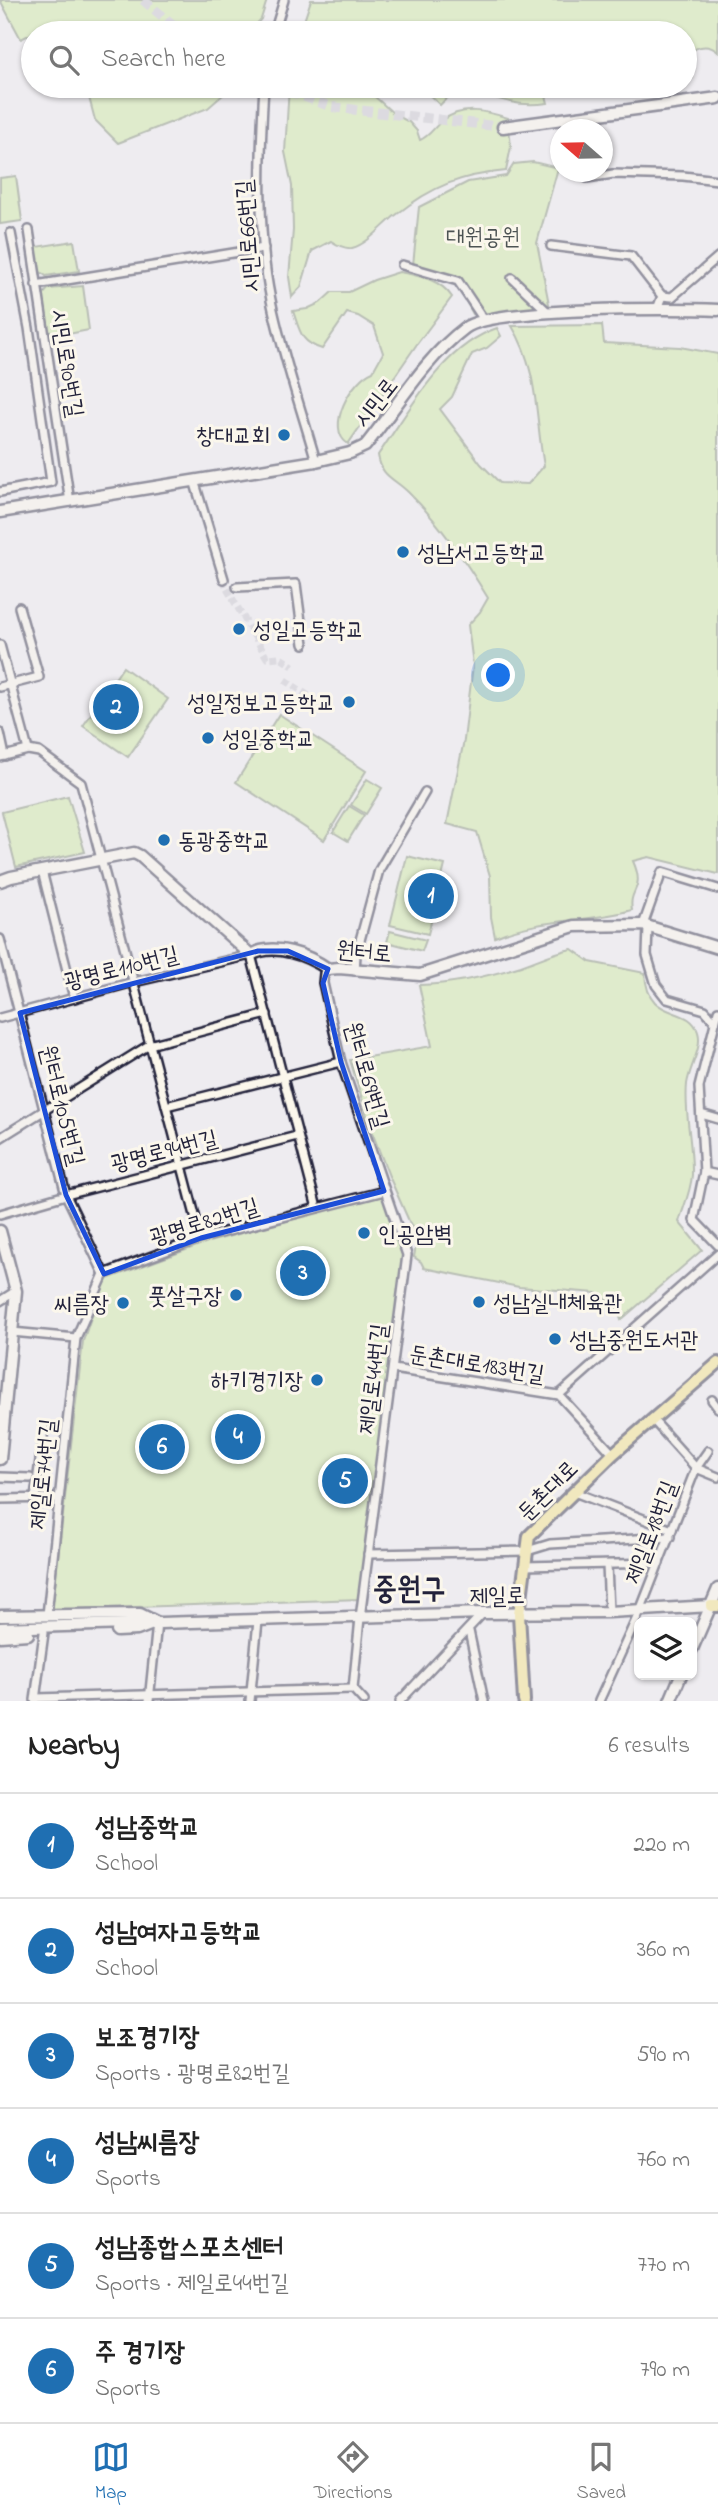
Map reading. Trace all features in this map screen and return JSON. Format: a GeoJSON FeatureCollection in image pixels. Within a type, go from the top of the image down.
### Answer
{"type":"FeatureCollection","features":[{"type":"Feature","properties":{"kind":"main road"},"geometry":{"type":"LineString","coordinates":[[503,127],[718,98]]}},
{"type":"Feature","properties":{"kind":"main road","name":"시민로"},"geometry":{"type":"LineString","coordinates":[[0,512],[316,461],[349,453],[365,446],[422,371],[446,346],[467,326],[484,320],[549,313],[718,310]]}},
{"type":"Feature","properties":{"kind":"main road"},"geometry":{"type":"LineString","coordinates":[[0,881],[127,853],[140,856],[251,955]]}},
{"type":"Feature","properties":{"kind":"main road","name":"원터로"},"geometry":{"type":"LineString","coordinates":[[251,955],[257,951],[288,951],[328,969],[420,975],[574,926],[626,924],[646,926],[718,948]]}},
{"type":"Feature","properties":{"kind":"main road"},"geometry":{"type":"LineString","coordinates":[[0,1231],[16,1291],[0,1459]]}},
{"type":"Feature","properties":{"kind":"main road","name":"둔촌대로"},"geometry":{"type":"LineString","coordinates":[[524,1701],[519,1614],[528,1536],[613,1454],[718,1363]]}},
{"type":"Feature","properties":{"kind":"main road"},"geometry":{"type":"LineString","coordinates":[[697,1640],[715,1606],[718,1589]]}},
{"type":"Feature","properties":{"kind":"main road","name":"제일로"},"geometry":{"type":"LineString","coordinates":[[157,1623],[609,1612],[715,1606]]}},
{"type":"Feature","properties":{"kind":"main road"},"geometry":{"type":"LineString","coordinates":[[0,1616],[140,1614],[157,1623]]}},
{"type":"Feature","properties":{"kind":"main road"},"geometry":{"type":"LineString","coordinates":[[0,1629],[157,1623]]}},
{"type":"Feature","properties":{"kind":"main road"},"geometry":{"type":"LineString","coordinates":[[0,1636],[137,1630],[157,1623]]}},
{"type":"Feature","properties":{"kind":"main road"},"geometry":{"type":"LineString","coordinates":[[670,1701],[679,1680]]}},
{"type":"Feature","properties":{"kind":"street"},"geometry":{"type":"LineString","coordinates":[[278,21],[284,0]]}},
{"type":"Feature","properties":{"kind":"street","name":"시민로66번길"},"geometry":{"type":"LineString","coordinates":[[263,98],[261,146],[264,248],[271,300],[316,461]]}},
{"type":"Feature","properties":{"kind":"street"},"geometry":{"type":"LineString","coordinates":[[613,174],[718,180]]}},
{"type":"Feature","properties":{"kind":"street","name":"시민로90번길"},"geometry":{"type":"LineString","coordinates":[[29,230],[70,502]]}},
{"type":"Feature","properties":{"kind":"street"},"geometry":{"type":"LineString","coordinates":[[0,492],[50,484],[51,478],[29,328],[11,233]]}},
{"type":"Feature","properties":{"kind":"street"},"geometry":{"type":"LineString","coordinates":[[551,246],[631,256],[662,296],[672,297],[718,257]]}},
{"type":"Feature","properties":{"kind":"street"},"geometry":{"type":"LineString","coordinates":[[36,285],[264,248]]}},
{"type":"Feature","properties":{"kind":"street"},"geometry":{"type":"LineString","coordinates":[[402,265],[458,281],[484,320]]}},
{"type":"Feature","properties":{"kind":"street"},"geometry":{"type":"LineString","coordinates":[[512,278],[549,313]]}},
{"type":"Feature","properties":{"kind":"street"},"geometry":{"type":"LineString","coordinates":[[657,309],[662,296]]}},
{"type":"Feature","properties":{"kind":"street"},"geometry":{"type":"LineString","coordinates":[[194,480],[224,579]]}},
{"type":"Feature","properties":{"kind":"street"},"geometry":{"type":"LineString","coordinates":[[237,587],[296,584],[304,644]]}},
{"type":"Feature","properties":{"kind":"street"},"geometry":{"type":"LineString","coordinates":[[0,687],[39,677],[19,607]]}},
{"type":"Feature","properties":{"kind":"street"},"geometry":{"type":"LineString","coordinates":[[0,645],[28,750]]}},
{"type":"Feature","properties":{"kind":"street"},"geometry":{"type":"LineString","coordinates":[[0,733],[3,757],[28,750],[38,752],[80,783],[201,1238]]}},
{"type":"Feature","properties":{"kind":"street"},"geometry":{"type":"LineString","coordinates":[[355,971],[356,955],[379,870],[425,792]]}},
{"type":"Feature","properties":{"kind":"street"},"geometry":{"type":"LineString","coordinates":[[42,871],[74,998]]}},
{"type":"Feature","properties":{"kind":"street"},"geometry":{"type":"LineString","coordinates":[[715,1022],[705,1010],[667,999],[656,985],[647,955],[646,926],[662,872],[718,889]]}},
{"type":"Feature","properties":{"kind":"street","name":"원터로105번길"},"geometry":{"type":"LineString","coordinates":[[0,939],[66,1195],[104,1274]]}},
{"type":"Feature","properties":{"kind":"street"},"geometry":{"type":"LineString","coordinates":[[251,955],[317,1208]]}},
{"type":"Feature","properties":{"kind":"street","name":"광명로110번길"},"geometry":{"type":"LineString","coordinates":[[0,1018],[134,982],[251,955]]}},
{"type":"Feature","properties":{"kind":"street","name":"원터로69번길"},"geometry":{"type":"LineString","coordinates":[[328,969],[324,973],[323,983],[341,1062],[384,1191]]}},
{"type":"Feature","properties":{"kind":"street"},"geometry":{"type":"LineString","coordinates":[[718,1012],[699,1087],[704,1172],[694,1220],[718,1245]]}},
{"type":"Feature","properties":{"kind":"street"},"geometry":{"type":"LineString","coordinates":[[0,1138],[149,1045],[267,1014]]}},
{"type":"Feature","properties":{"kind":"street"},"geometry":{"type":"LineString","coordinates":[[166,1106],[341,1062]]}},
{"type":"Feature","properties":{"kind":"street"},"geometry":{"type":"LineString","coordinates":[[701,1114],[718,1119]]}},
{"type":"Feature","properties":{"kind":"street","name":"광명로94번길"},"geometry":{"type":"LineString","coordinates":[[0,1214],[297,1136]]}},
{"type":"Feature","properties":{"kind":"street"},"geometry":{"type":"LineString","coordinates":[[704,1172],[718,1175]]}},
{"type":"Feature","properties":{"kind":"street","name":"광명로82번길"},"geometry":{"type":"LineString","coordinates":[[104,1274],[201,1238],[384,1191]]}},
{"type":"Feature","properties":{"kind":"street","name":"제일로44번길"},"geometry":{"type":"LineString","coordinates":[[353,1689],[407,1255],[384,1191]]}},
{"type":"Feature","properties":{"kind":"street"},"geometry":{"type":"LineString","coordinates":[[559,1395],[718,1254]]}},
{"type":"Feature","properties":{"kind":"street"},"geometry":{"type":"LineString","coordinates":[[12,1332],[76,1338],[104,1274]]}},
{"type":"Feature","properties":{"kind":"street"},"geometry":{"type":"LineString","coordinates":[[0,1301],[16,1291]]}},
{"type":"Feature","properties":{"kind":"street","name":"제일로74번길"},"geometry":{"type":"LineString","coordinates":[[47,1615],[76,1338]]}},
{"type":"Feature","properties":{"kind":"street","name":"둔촌대로183번길"},"geometry":{"type":"LineString","coordinates":[[393,1369],[559,1395],[613,1454]]}},
{"type":"Feature","properties":{"kind":"street"},"geometry":{"type":"LineString","coordinates":[[712,1401],[718,1408]]}},
{"type":"Feature","properties":{"kind":"street"},"geometry":{"type":"LineString","coordinates":[[653,1420],[696,1468],[718,1477]]}},
{"type":"Feature","properties":{"kind":"street"},"geometry":{"type":"LineString","coordinates":[[35,1498],[44,1429]]}},
{"type":"Feature","properties":{"kind":"street","name":"제일로18번길"},"geometry":{"type":"LineString","coordinates":[[599,1701],[640,1611],[696,1468],[708,1451]]}},
{"type":"Feature","properties":{"kind":"street"},"geometry":{"type":"LineString","coordinates":[[0,1477],[30,1478]]}},
{"type":"Feature","properties":{"kind":"street"},"geometry":{"type":"LineString","coordinates":[[574,1492],[671,1534]]}},
{"type":"Feature","properties":{"kind":"street"},"geometry":{"type":"LineString","coordinates":[[0,1499],[59,1498]]}},
{"type":"Feature","properties":{"kind":"street"},"geometry":{"type":"LineString","coordinates":[[368,1554],[527,1551],[550,1544],[671,1534]]}},
{"type":"Feature","properties":{"kind":"street"},"geometry":{"type":"LineString","coordinates":[[524,1566],[659,1563]]}},
{"type":"Feature","properties":{"kind":"street"},"geometry":{"type":"LineString","coordinates":[[607,1565],[609,1612]]}},
{"type":"Feature","properties":{"kind":"street"},"geometry":{"type":"LineString","coordinates":[[402,1700],[483,1614]]}},
{"type":"Feature","properties":{"kind":"street"},"geometry":{"type":"LineString","coordinates":[[251,1697],[258,1621]]}},
{"type":"Feature","properties":{"kind":"street"},"geometry":{"type":"LineString","coordinates":[[149,1698],[157,1623]]}},
{"type":"Feature","properties":{"kind":"street"},"geometry":{"type":"LineString","coordinates":[[469,1631],[484,1701]]}},
{"type":"Feature","properties":{"kind":"street"},"geometry":{"type":"LineString","coordinates":[[44,1633],[36,1699],[251,1697],[353,1689],[364,1701]]}},
{"type":"Feature","properties":{"kind":"highlighted area"},"geometry":{"type":"Polygon","coordinates":[[[258,951],[288,951],[328,969],[323,983],[341,1062],[384,1191],[201,1238],[104,1274],[66,1195],[20,1013],[258,951]]]}},
{"type":"Feature","properties":{"kind":"green space"},"geometry":{"type":"Polygon","coordinates":[[[0,0],[267,0],[259,21],[21,21],[21,39],[0,0]]]}},
{"type":"Feature","properties":{"kind":"green space"},"geometry":{"type":"Polygon","coordinates":[[[311,0],[718,0],[718,52],[706,47],[697,48],[697,21],[304,21],[311,0]]]}},
{"type":"Feature","properties":{"kind":"green space"},"geometry":{"type":"Polygon","coordinates":[[[89,98],[219,98],[208,108],[118,143],[95,120],[89,98]]]}},
{"type":"Feature","properties":{"kind":"green space"},"geometry":{"type":"Polygon","coordinates":[[[288,98],[376,98],[394,114],[409,122],[417,131],[420,140],[450,116],[466,111],[483,112],[508,118],[511,147],[506,171],[475,175],[435,189],[409,205],[358,246],[346,248],[331,241],[312,251],[301,287],[292,297],[289,277],[293,230],[292,186],[285,152],[288,98]]]}},
{"type":"Feature","properties":{"kind":"green space"},"geometry":{"type":"Polygon","coordinates":[[[433,98],[447,98],[440,105],[433,98]]]}},
{"type":"Feature","properties":{"kind":"green space"},"geometry":{"type":"Polygon","coordinates":[[[496,98],[547,98],[548,103],[519,104],[496,98]]]}},
{"type":"Feature","properties":{"kind":"green space","name":"대원공원"},"geometry":{"type":"Polygon","coordinates":[[[533,162],[550,166],[550,182],[554,182],[537,243],[551,314],[473,314],[456,283],[413,265],[419,207],[468,182],[506,176],[514,164],[533,162]]]}},
{"type":"Feature","properties":{"kind":"green space"},"geometry":{"type":"Polygon","coordinates":[[[16,176],[22,221],[0,224],[0,178],[16,176]]]}},
{"type":"Feature","properties":{"kind":"green space"},"geometry":{"type":"Polygon","coordinates":[[[74,241],[79,271],[46,276],[39,271],[36,247],[74,241]]]}},
{"type":"Feature","properties":{"kind":"green space"},"geometry":{"type":"Polygon","coordinates":[[[399,272],[435,282],[452,297],[348,444],[341,437],[339,427],[344,405],[357,384],[373,371],[383,353],[374,326],[347,313],[322,349],[305,339],[293,311],[320,303],[332,292],[349,292],[399,272]]]}},
{"type":"Feature","properties":{"kind":"green space"},"geometry":{"type":"Polygon","coordinates":[[[83,286],[89,330],[48,338],[41,297],[48,289],[83,286]]]}},
{"type":"Feature","properties":{"kind":"green space"},"geometry":{"type":"Polygon","coordinates":[[[602,325],[604,343],[680,347],[718,354],[718,874],[649,857],[633,861],[638,878],[632,897],[632,910],[529,927],[495,937],[491,917],[490,876],[477,832],[447,824],[464,740],[473,665],[468,625],[488,598],[441,529],[408,492],[385,473],[378,455],[415,400],[444,365],[477,337],[497,328],[501,336],[487,348],[472,354],[452,397],[440,409],[481,464],[500,483],[528,484],[544,466],[532,377],[521,343],[512,326],[602,325]]]}},
{"type":"Feature","properties":{"kind":"green space"},"geometry":{"type":"Polygon","coordinates":[[[123,667],[168,699],[128,757],[83,726],[123,667]]]}},
{"type":"Feature","properties":{"kind":"green space"},"geometry":{"type":"Polygon","coordinates":[[[279,714],[366,771],[324,840],[236,782],[279,714]]]}},
{"type":"Feature","properties":{"kind":"green space"},"geometry":{"type":"Polygon","coordinates":[[[367,779],[382,788],[366,814],[351,805],[367,779]]]}},
{"type":"Feature","properties":{"kind":"green space"},"geometry":{"type":"Polygon","coordinates":[[[68,796],[85,852],[16,867],[2,812],[68,796]]]}},
{"type":"Feature","properties":{"kind":"green space"},"geometry":{"type":"Polygon","coordinates":[[[349,806],[364,815],[348,841],[333,832],[349,806]]]}},
{"type":"Feature","properties":{"kind":"green space"},"geometry":{"type":"Polygon","coordinates":[[[407,856],[445,865],[428,934],[390,925],[407,856]]]}},
{"type":"Feature","properties":{"kind":"green space"},"geometry":{"type":"Polygon","coordinates":[[[390,931],[426,940],[422,951],[387,942],[390,931]]]}},
{"type":"Feature","properties":{"kind":"green space"},"geometry":{"type":"Polygon","coordinates":[[[572,949],[590,962],[645,973],[647,989],[653,1000],[693,1023],[699,1038],[686,1095],[692,1175],[679,1222],[702,1250],[621,1320],[616,1305],[596,1293],[519,1287],[424,1268],[414,1257],[417,1239],[372,1132],[350,1060],[432,1046],[419,985],[484,976],[572,949]]]}},
{"type":"Feature","properties":{"kind":"green space"},"geometry":{"type":"Polygon","coordinates":[[[382,1195],[407,1255],[360,1599],[52,1610],[83,1341],[104,1280],[205,1243],[382,1195]]]}},
{"type":"Feature","properties":{"kind":"tunnel"},"geometry":{"type":"LineString","coordinates":[[143,0],[168,21]]}},
{"type":"Feature","properties":{"kind":"tunnel"},"geometry":{"type":"LineString","coordinates":[[308,98],[332,107],[503,127]]}},
{"type":"Feature","properties":{"kind":"tunnel"},"geometry":{"type":"LineString","coordinates":[[224,579],[227,589],[267,658],[279,657],[293,666]]}},
{"type":"Feature","properties":{"kind":"tunnel"},"geometry":{"type":"LineString","coordinates":[[285,680],[312,698]]}},
{"type":"Feature","properties":{"kind":"place","name":"창대교회"},"geometry":{"type":"Point","coordinates":[284,435]}},
{"type":"Feature","properties":{"kind":"place","name":"성남서고등학교"},"geometry":{"type":"Point","coordinates":[403,552]}},
{"type":"Feature","properties":{"kind":"place","name":"성일고등학교"},"geometry":{"type":"Point","coordinates":[239,629]}},
{"type":"Feature","properties":{"kind":"place","name":"성일정보고등학교"},"geometry":{"type":"Point","coordinates":[349,702]}},
{"type":"Feature","properties":{"kind":"place","name":"성남여자고등학교"},"geometry":{"type":"Point","coordinates":[116,707]}},
{"type":"Feature","properties":{"kind":"place","name":"성일중학교"},"geometry":{"type":"Point","coordinates":[208,738]}},
{"type":"Feature","properties":{"kind":"place","name":"동광중학교"},"geometry":{"type":"Point","coordinates":[164,840]}},
{"type":"Feature","properties":{"kind":"place","name":"성남중학교"},"geometry":{"type":"Point","coordinates":[431,896]}},
{"type":"Feature","properties":{"kind":"place","name":"인공암벽"},"geometry":{"type":"Point","coordinates":[364,1233]}},
{"type":"Feature","properties":{"kind":"place","name":"보조경기장"},"geometry":{"type":"Point","coordinates":[303,1273]}},
{"type":"Feature","properties":{"kind":"place","name":"풋살구장"},"geometry":{"type":"Point","coordinates":[236,1295]}},
{"type":"Feature","properties":{"kind":"place","name":"성남실내체육관"},"geometry":{"type":"Point","coordinates":[479,1302]}},
{"type":"Feature","properties":{"kind":"place","name":"씨름장"},"geometry":{"type":"Point","coordinates":[123,1303]}},
{"type":"Feature","properties":{"kind":"place","name":"성남중원도서관"},"geometry":{"type":"Point","coordinates":[555,1339]}},
{"type":"Feature","properties":{"kind":"place","name":"하키경기장"},"geometry":{"type":"Point","coordinates":[317,1380]}},
{"type":"Feature","properties":{"kind":"place","name":"성남씨름장"},"geometry":{"type":"Point","coordinates":[238,1437]}},
{"type":"Feature","properties":{"kind":"place","name":"주 경기장"},"geometry":{"type":"Point","coordinates":[162,1447]}},
{"type":"Feature","properties":{"kind":"place","name":"성남종합스포츠센터"},"geometry":{"type":"Point","coordinates":[345,1481]}},
{"type":"Feature","properties":{"kind":"district","name":"중원구"},"geometry":{"type":"Point","coordinates":[409,1588]}}]}
